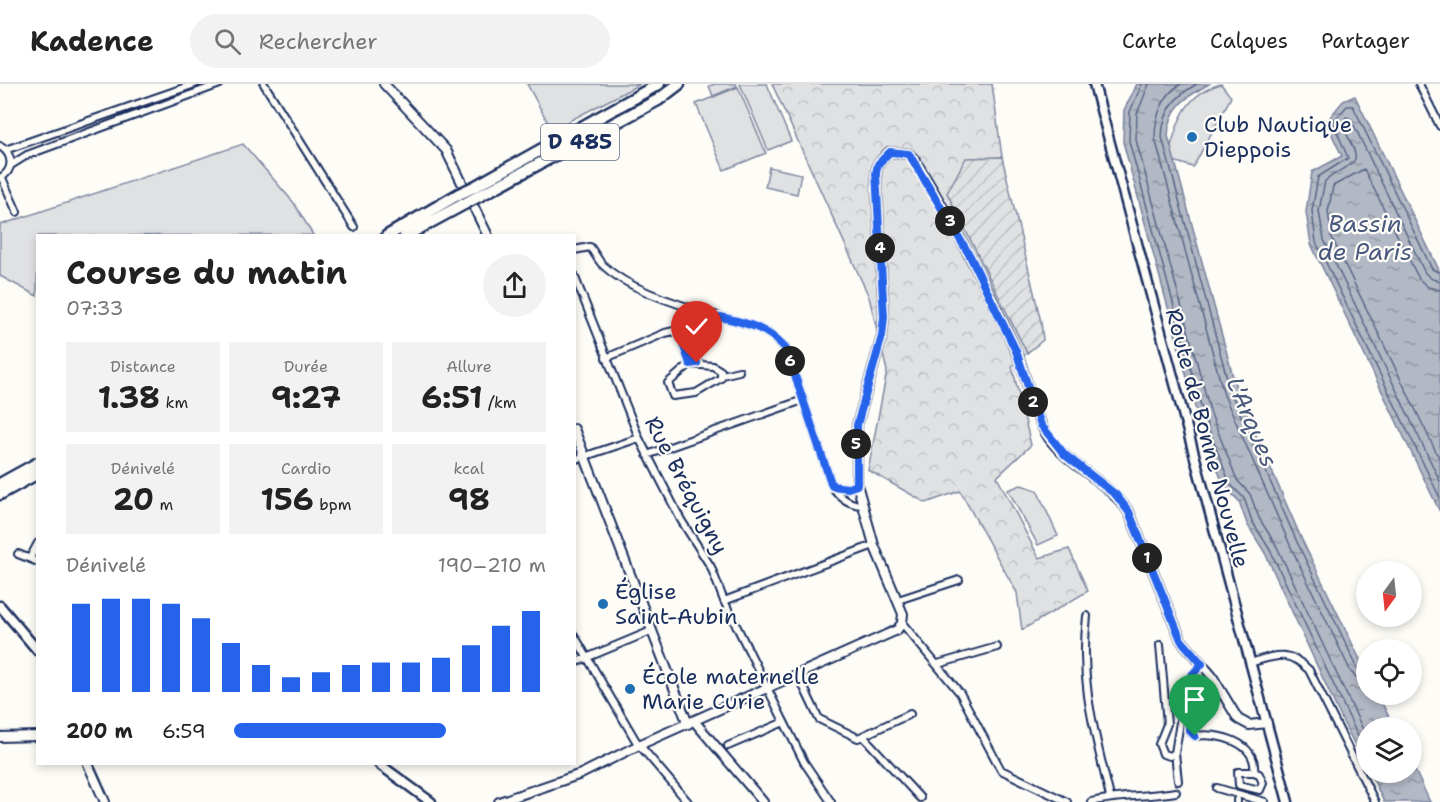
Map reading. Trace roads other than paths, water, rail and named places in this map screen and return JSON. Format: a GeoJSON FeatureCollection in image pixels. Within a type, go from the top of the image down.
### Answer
{"type":"FeatureCollection","features":[{"type":"Feature","properties":{"kind":"highway","name":"D 485"},"geometry":{"type":"LineString","coordinates":[[408,234],[462,199],[659,84]]}},
{"type":"Feature","properties":{"kind":"highway","name":"D 485"},"geometry":{"type":"LineString","coordinates":[[476,191],[658,100],[679,84]]}},
{"type":"Feature","properties":{"kind":"highway","name":"D 485"},"geometry":{"type":"LineString","coordinates":[[391,234],[462,199]]}},
{"type":"Feature","properties":{"kind":"highway"},"geometry":{"type":"LineString","coordinates":[[0,484],[36,464]]}},
{"type":"Feature","properties":{"kind":"highway"},"geometry":{"type":"LineString","coordinates":[[0,494],[36,474]]}},
{"type":"Feature","properties":{"kind":"main road","name":"Route de Bonne Nouvelle"},"geometry":{"type":"LineString","coordinates":[[1094,84],[1288,802]]}},
{"type":"Feature","properties":{"kind":"main road"},"geometry":{"type":"LineString","coordinates":[[0,606],[36,649]]}},
{"type":"Feature","properties":{"kind":"main road"},"geometry":{"type":"LineString","coordinates":[[380,765],[431,802]]}},
{"type":"Feature","properties":{"kind":"street"},"geometry":{"type":"LineString","coordinates":[[11,165],[3,148],[195,84]]}},
{"type":"Feature","properties":{"kind":"street"},"geometry":{"type":"LineString","coordinates":[[17,212],[1,178],[11,165],[27,154],[220,84]]}},
{"type":"Feature","properties":{"kind":"street"},"geometry":{"type":"LineString","coordinates":[[264,84],[354,227]]}},
{"type":"Feature","properties":{"kind":"street"},"geometry":{"type":"LineString","coordinates":[[384,84],[446,150],[487,234]]}},
{"type":"Feature","properties":{"kind":"street"},"geometry":{"type":"LineString","coordinates":[[1419,84],[1440,126]]}},
{"type":"Feature","properties":{"kind":"street"},"geometry":{"type":"LineString","coordinates":[[499,802],[581,774],[639,745],[897,630],[902,623],[903,614],[874,545],[861,506],[857,485],[857,425],[882,336],[884,317],[876,173],[882,158],[890,152],[909,154],[915,160],[966,246],[1016,351],[1041,425],[1065,455],[1116,495],[1129,512],[1181,640],[1216,682],[1238,719],[1249,725],[1267,723]]}},
{"type":"Feature","properties":{"kind":"street"},"geometry":{"type":"LineString","coordinates":[[576,250],[590,247],[603,266],[649,292],[721,317],[753,325],[775,336],[786,349],[832,486],[838,494],[853,504],[861,506]]}},
{"type":"Feature","properties":{"kind":"street","name":"Rue Bréquigny"},"geometry":{"type":"LineString","coordinates":[[576,280],[639,438],[681,520],[711,567],[724,601],[804,762],[831,802]]}},
{"type":"Feature","properties":{"kind":"street"},"geometry":{"type":"LineString","coordinates":[[606,358],[678,330],[714,322],[721,317]]}},
{"type":"Feature","properties":{"kind":"street"},"geometry":{"type":"LineString","coordinates":[[678,330],[690,364]]}},
{"type":"Feature","properties":{"kind":"street"},"geometry":{"type":"LineString","coordinates":[[722,375],[721,371],[712,366],[690,364],[668,383],[673,396],[696,393],[708,387],[722,375],[739,371]]}},
{"type":"Feature","properties":{"kind":"street"},"geometry":{"type":"LineString","coordinates":[[647,454],[802,400]]}},
{"type":"Feature","properties":{"kind":"street"},"geometry":{"type":"LineString","coordinates":[[576,434],[651,631],[692,723],[763,802]]}},
{"type":"Feature","properties":{"kind":"street"},"geometry":{"type":"LineString","coordinates":[[576,459],[639,438]]}},
{"type":"Feature","properties":{"kind":"street"},"geometry":{"type":"LineString","coordinates":[[832,486],[848,488],[857,485]]}},
{"type":"Feature","properties":{"kind":"street"},"geometry":{"type":"LineString","coordinates":[[724,601],[874,545]]}},
{"type":"Feature","properties":{"kind":"street"},"geometry":{"type":"LineString","coordinates":[[30,558],[36,547]]}},
{"type":"Feature","properties":{"kind":"street"},"geometry":{"type":"LineString","coordinates":[[18,554],[36,561]]}},
{"type":"Feature","properties":{"kind":"street"},"geometry":{"type":"LineString","coordinates":[[898,600],[959,580]]}},
{"type":"Feature","properties":{"kind":"street"},"geometry":{"type":"LineString","coordinates":[[1087,616],[1084,661],[1090,716],[1110,797]]}},
{"type":"Feature","properties":{"kind":"street"},"geometry":{"type":"LineString","coordinates":[[902,623],[938,664],[969,709],[1001,770],[1067,802]]}},
{"type":"Feature","properties":{"kind":"street"},"geometry":{"type":"LineString","coordinates":[[576,662],[651,631]]}},
{"type":"Feature","properties":{"kind":"street"},"geometry":{"type":"LineString","coordinates":[[576,639],[639,745],[688,802]]}},
{"type":"Feature","properties":{"kind":"street"},"geometry":{"type":"LineString","coordinates":[[1160,645],[1167,724],[1159,744],[1163,754],[1170,756],[1176,753]]}},
{"type":"Feature","properties":{"kind":"street"},"geometry":{"type":"LineString","coordinates":[[938,664],[997,647]]}},
{"type":"Feature","properties":{"kind":"street"},"geometry":{"type":"LineString","coordinates":[[1250,663],[1275,656],[1291,655],[1309,670],[1375,802]]}},
{"type":"Feature","properties":{"kind":"street"},"geometry":{"type":"LineString","coordinates":[[1202,664],[1192,675],[1189,730],[1195,736],[1216,734],[1246,749],[1255,767],[1254,772]]}},
{"type":"Feature","properties":{"kind":"street"},"geometry":{"type":"LineString","coordinates":[[798,675],[819,719],[858,738],[910,714]]}},
{"type":"Feature","properties":{"kind":"street"},"geometry":{"type":"LineString","coordinates":[[1178,781],[1176,753],[1181,716],[1190,706]]}},
{"type":"Feature","properties":{"kind":"street"},"geometry":{"type":"LineString","coordinates":[[728,746],[784,722]]}},
{"type":"Feature","properties":{"kind":"street"},"geometry":{"type":"LineString","coordinates":[[0,737],[36,736]]}},
{"type":"Feature","properties":{"kind":"street"},"geometry":{"type":"LineString","coordinates":[[863,736],[920,798]]}},
{"type":"Feature","properties":{"kind":"street"},"geometry":{"type":"LineString","coordinates":[[88,765],[105,802]]}},
{"type":"Feature","properties":{"kind":"street"},"geometry":{"type":"LineString","coordinates":[[1217,788],[1265,802]]}},
{"type":"Feature","properties":{"kind":"street"},"geometry":{"type":"LineString","coordinates":[[1090,802],[1110,797],[1147,798],[1176,792]]}},
{"type":"Feature","properties":{"kind":"water"},"geometry":{"type":"Polygon","coordinates":[[[1137,84],[1209,84],[1186,99],[1175,110],[1168,136],[1237,391],[1302,540],[1356,651],[1356,705],[1383,705],[1389,717],[1356,717],[1356,747],[1265,553],[1247,524],[1239,501],[1224,486],[1198,418],[1123,142],[1124,110],[1137,84]]]}},
{"type":"Feature","properties":{"kind":"water","name":"Bassin de Paris"},"geometry":{"type":"Polygon","coordinates":[[[1355,96],[1440,272],[1440,512],[1311,244],[1306,212],[1312,172],[1342,156],[1326,122],[1343,101],[1355,96]]]}},
{"type":"Feature","properties":{"kind":"water"},"geometry":{"type":"Polygon","coordinates":[[[1375,783],[1421,783],[1430,802],[1384,802],[1375,783]]]}},
{"type":"Feature","properties":{"kind":"place","name":"Club Nautique Dieppois"},"geometry":{"type":"Point","coordinates":[1192,137]}},
{"type":"Feature","properties":{"kind":"place","name":"Église Saint-Aubin"},"geometry":{"type":"Point","coordinates":[603,604]}},
{"type":"Feature","properties":{"kind":"place","name":"École maternelle Marie Curie"},"geometry":{"type":"Point","coordinates":[630,689]}},
{"type":"Feature","properties":{"kind":"water label","name":"L'Arques"},"geometry":{"type":"Point","coordinates":[1252,422]}}]}
